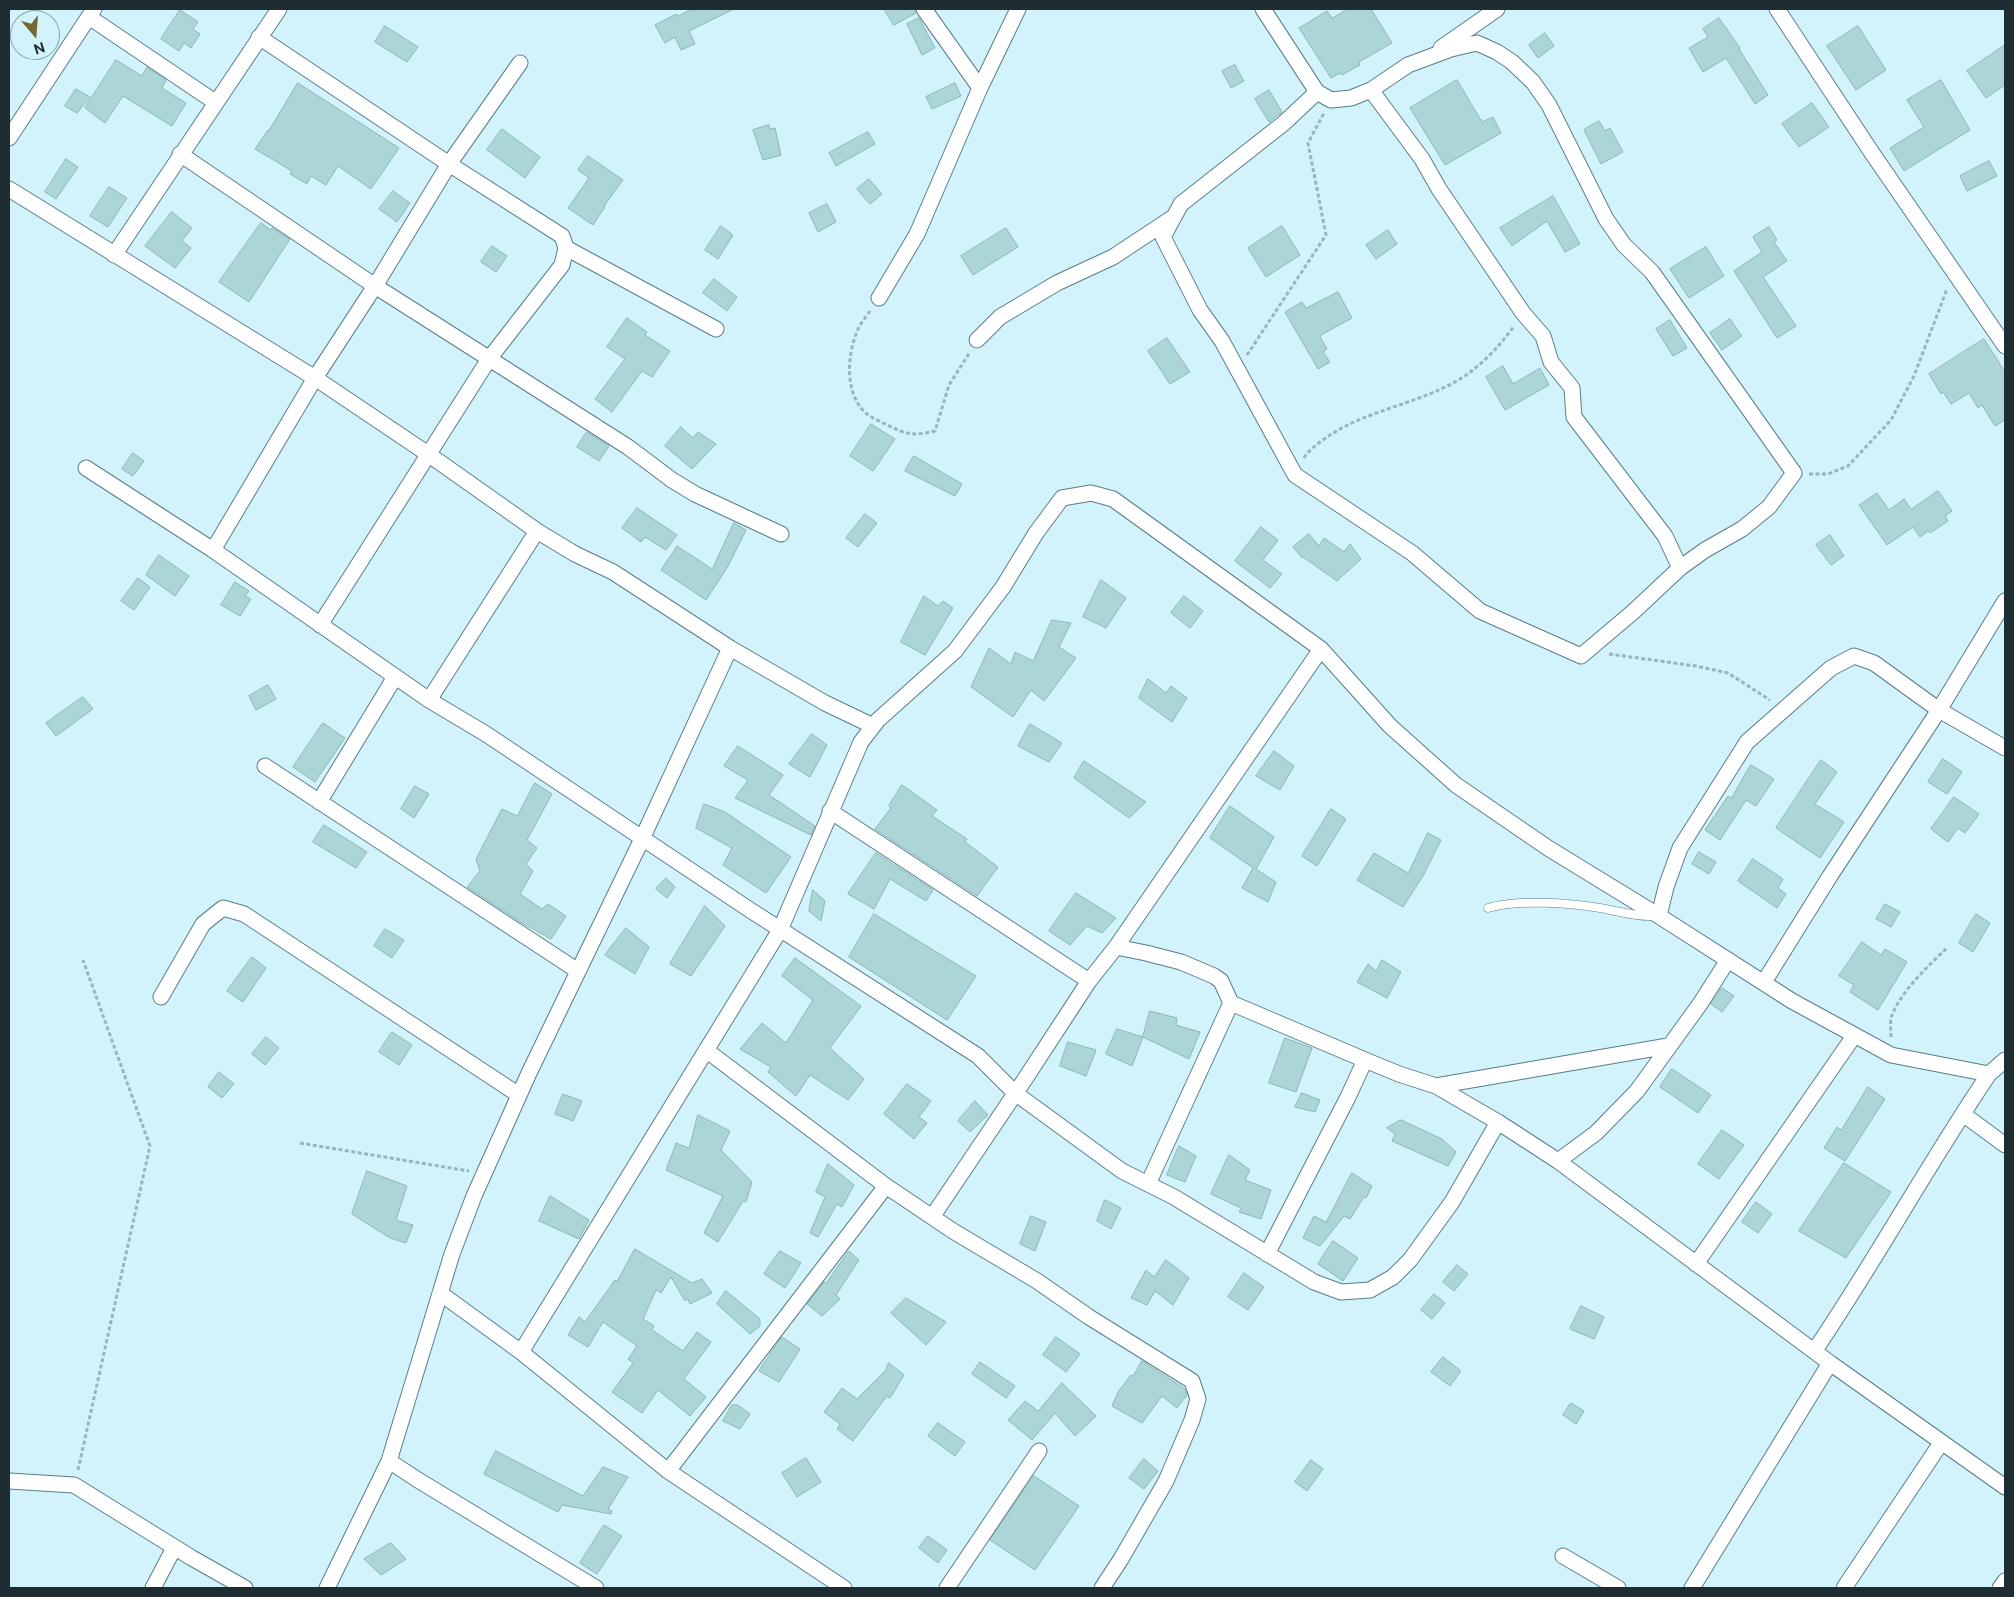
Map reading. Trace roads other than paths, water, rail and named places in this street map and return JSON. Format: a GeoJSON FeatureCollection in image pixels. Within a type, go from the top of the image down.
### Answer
{"type":"FeatureCollection","features":[{"type":"Feature","properties":{"kind":"street"},"geometry":{"type":"LineString","coordinates":[[114,255],[278,9]]}},
{"type":"Feature","properties":{"kind":"street"},"geometry":{"type":"LineString","coordinates":[[924,9],[980,88]]}},
{"type":"Feature","properties":{"kind":"street"},"geometry":{"type":"LineString","coordinates":[[879,298],[917,234],[980,88],[1018,9]]}},
{"type":"Feature","properties":{"kind":"street"},"geometry":{"type":"LineString","coordinates":[[1263,9],[1317,92],[1330,100],[1350,98],[1372,90],[1389,76],[1430,56],[1451,49],[1477,44],[1497,52],[1512,62],[1533,82],[1549,105],[1606,219],[1624,245],[1652,272],[1794,473],[1769,507],[1742,530],[1705,550],[1680,568],[1633,612],[1581,656],[1480,612],[1412,553],[1296,475],[1222,341],[1200,310],[1163,237],[1181,204],[1284,123],[1317,92]]}},
{"type":"Feature","properties":{"kind":"street"},"geometry":{"type":"LineString","coordinates":[[1430,56],[1497,9]]}},
{"type":"Feature","properties":{"kind":"street"},"geometry":{"type":"LineString","coordinates":[[1777,9],[1872,153],[2005,346]]}},
{"type":"Feature","properties":{"kind":"street"},"geometry":{"type":"LineString","coordinates":[[9,138],[91,13],[215,102]]}},
{"type":"Feature","properties":{"kind":"street"},"geometry":{"type":"LineString","coordinates":[[259,37],[449,164],[562,236],[566,248],[562,265],[489,359],[320,625]]}},
{"type":"Feature","properties":{"kind":"street"},"geometry":{"type":"LineString","coordinates":[[213,550],[315,378],[375,286],[449,164],[520,63]]}},
{"type":"Feature","properties":{"kind":"street"},"geometry":{"type":"LineString","coordinates":[[1372,90],[1422,159],[1444,196],[1523,313],[1543,336],[1551,362],[1572,388],[1574,417],[1666,536],[1680,568]]}},
{"type":"Feature","properties":{"kind":"street"},"geometry":{"type":"LineString","coordinates":[[180,154],[375,286],[628,447],[672,480],[695,494],[782,534]]}},
{"type":"Feature","properties":{"kind":"street"},"geometry":{"type":"LineString","coordinates":[[9,189],[315,378],[428,454],[536,531],[575,554],[613,572],[730,648],[825,703],[873,726]]}},
{"type":"Feature","properties":{"kind":"street"},"geometry":{"type":"LineString","coordinates":[[976,340],[1000,317],[1057,283],[1112,257],[1172,218]]}},
{"type":"Feature","properties":{"kind":"street"},"geometry":{"type":"LineString","coordinates":[[566,248],[716,329]]}},
{"type":"Feature","properties":{"kind":"street"},"geometry":{"type":"LineString","coordinates":[[86,468],[213,550],[429,700],[486,734],[780,930],[978,1056],[1015,1093],[1122,1171],[1174,1197],[1314,1282],[1341,1292],[1370,1290],[1393,1277],[1410,1260],[1452,1202],[1498,1122]]}},
{"type":"Feature","properties":{"kind":"street"},"geometry":{"type":"LineString","coordinates":[[522,1352],[780,930],[861,742],[873,726],[955,651],[1002,587],[1036,533],[1062,498],[1091,493],[1113,499],[1321,649],[1390,726],[1456,785],[1548,848],[1792,1001],[1891,1055],[2005,1076]]}},
{"type":"Feature","properties":{"kind":"street"},"geometry":{"type":"LineString","coordinates":[[429,700],[536,531]]}},
{"type":"Feature","properties":{"kind":"street"},"geometry":{"type":"LineString","coordinates":[[1764,982],[1835,868],[1939,710],[2005,601]]}},
{"type":"Feature","properties":{"kind":"street"},"geometry":{"type":"LineString","coordinates":[[327,1588],[389,1461],[452,1254],[484,1173],[730,648]]}},
{"type":"Feature","properties":{"kind":"street"},"geometry":{"type":"LineString","coordinates":[[932,1217],[1089,981],[1116,947],[1321,649]]}},
{"type":"Feature","properties":{"kind":"street"},"geometry":{"type":"LineString","coordinates":[[1659,916],[1666,886],[1680,848],[1747,742],[1831,668],[1854,656],[1874,662],[1939,710],[2005,748]]}},
{"type":"Feature","properties":{"kind":"street"},"geometry":{"type":"LineString","coordinates":[[319,802],[395,677]]}},
{"type":"Feature","properties":{"kind":"street"},"geometry":{"type":"LineString","coordinates":[[265,766],[578,971]]}},
{"type":"Feature","properties":{"kind":"street"},"geometry":{"type":"LineString","coordinates":[[830,811],[1089,981]]}},
{"type":"Feature","properties":{"kind":"street"},"geometry":{"type":"LineString","coordinates":[[161,997],[203,924],[223,908],[244,914],[519,1095]]}},
{"type":"Feature","properties":{"kind":"street"},"geometry":{"type":"LineString","coordinates":[[1116,947],[1146,952],[1181,962],[1214,976],[1221,981],[1232,1003],[1399,1074],[1436,1086],[1498,1122],[1558,1161],[1830,1363],[2005,1487]]}},
{"type":"Feature","properties":{"kind":"street"},"geometry":{"type":"LineString","coordinates":[[1558,1161],[1596,1133],[1637,1091],[1700,1004],[1728,960]]}},
{"type":"Feature","properties":{"kind":"street"},"geometry":{"type":"LineString","coordinates":[[1148,1184],[1232,1003]]}},
{"type":"Feature","properties":{"kind":"street"},"geometry":{"type":"LineString","coordinates":[[1696,1264],[1854,1036]]}},
{"type":"Feature","properties":{"kind":"street"},"geometry":{"type":"LineString","coordinates":[[1436,1086],[1668,1046]]}},
{"type":"Feature","properties":{"kind":"street"},"geometry":{"type":"LineString","coordinates":[[706,1050],[886,1186],[1192,1381],[1198,1399],[1192,1420],[1166,1481],[1102,1588]]}},
{"type":"Feature","properties":{"kind":"street"},"geometry":{"type":"LineString","coordinates":[[1267,1254],[1348,1097],[1365,1060]]}},
{"type":"Feature","properties":{"kind":"street"},"geometry":{"type":"LineString","coordinates":[[1815,1350],[1852,1295],[1890,1230],[1989,1074],[2005,1060]]}},
{"type":"Feature","properties":{"kind":"street"},"geometry":{"type":"LineString","coordinates":[[1963,1114],[2005,1145]]}},
{"type":"Feature","properties":{"kind":"street"},"geometry":{"type":"LineString","coordinates":[[668,1471],[886,1186]]}},
{"type":"Feature","properties":{"kind":"street"},"geometry":{"type":"LineString","coordinates":[[440,1293],[522,1352],[668,1471],[844,1588]]}},
{"type":"Feature","properties":{"kind":"street"},"geometry":{"type":"LineString","coordinates":[[1692,1588],[1830,1363]]}},
{"type":"Feature","properties":{"kind":"street"},"geometry":{"type":"LineString","coordinates":[[1844,1588],[1941,1443]]}},
{"type":"Feature","properties":{"kind":"street"},"geometry":{"type":"LineString","coordinates":[[947,1588],[1039,1451]]}},
{"type":"Feature","properties":{"kind":"street"},"geometry":{"type":"LineString","coordinates":[[389,1461],[596,1588]]}},
{"type":"Feature","properties":{"kind":"street"},"geometry":{"type":"LineString","coordinates":[[9,1481],[74,1485],[174,1548],[245,1588]]}},
{"type":"Feature","properties":{"kind":"street"},"geometry":{"type":"LineString","coordinates":[[153,1588],[174,1548]]}},
{"type":"Feature","properties":{"kind":"street"},"geometry":{"type":"LineString","coordinates":[[1563,1556],[1618,1588]]}},
{"type":"Feature","properties":{"kind":"street"},"geometry":{"type":"LineString","coordinates":[[2000,1588],[2005,1581]]}},
{"type":"Feature","properties":{"kind":"lane"},"geometry":{"type":"LineString","coordinates":[[1488,908],[1525,904],[1575,905],[1643,917],[1659,916]]}}]}
